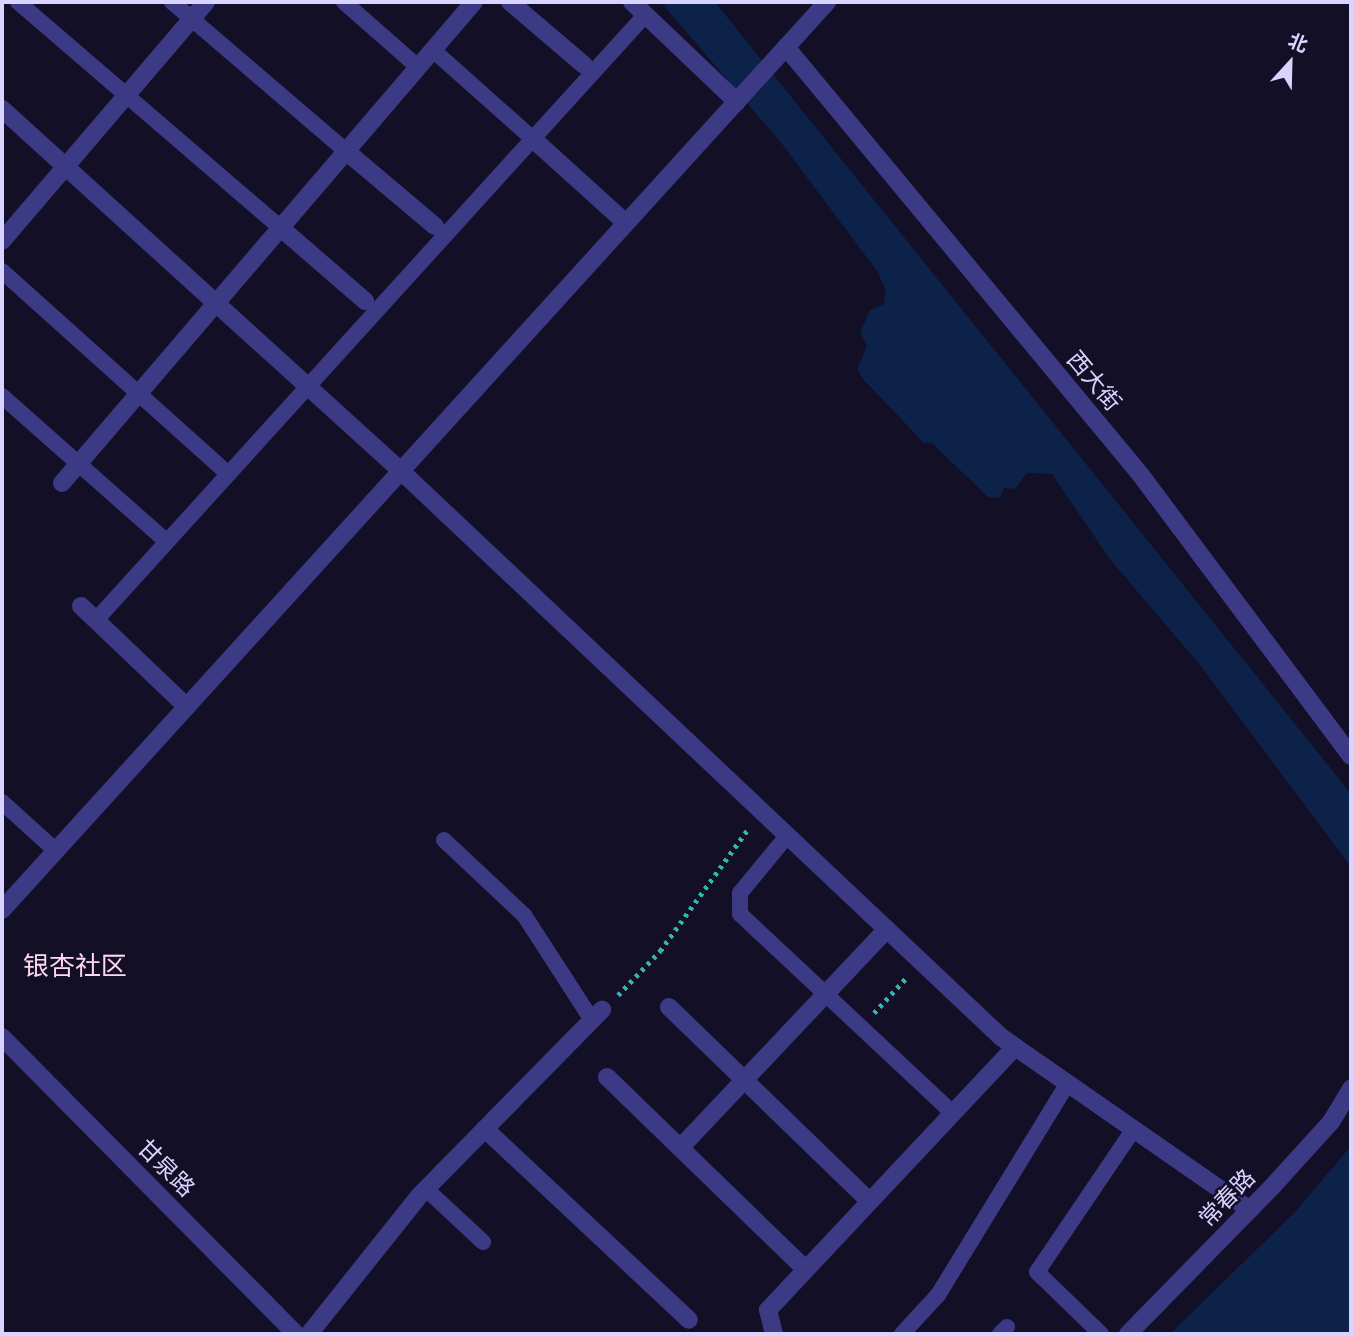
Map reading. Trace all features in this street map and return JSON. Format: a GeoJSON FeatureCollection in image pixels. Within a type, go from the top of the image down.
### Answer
{"type":"FeatureCollection","features":[{"type":"Feature","properties":{"kind":"street"},"geometry":{"type":"LineString","coordinates":[[2,241],[206,2]]}},
{"type":"Feature","properties":{"kind":"street"},"geometry":{"type":"LineString","coordinates":[[62,483],[218,305],[474,2]]}},
{"type":"Feature","properties":{"kind":"street"},"geometry":{"type":"LineString","coordinates":[[510,2],[584,65]]}},
{"type":"Feature","properties":{"kind":"street"},"geometry":{"type":"LineString","coordinates":[[2,910],[827,2]]}},
{"type":"Feature","properties":{"kind":"street"},"geometry":{"type":"LineString","coordinates":[[639,8],[737,102]]}},
{"type":"Feature","properties":{"kind":"street","name":"西大街"},"geometry":{"type":"LineString","coordinates":[[781,53],[1140,474],[1351,756]]}},
{"type":"Feature","properties":{"kind":"street"},"geometry":{"type":"LineString","coordinates":[[2,109],[401,471],[921,962],[1015,1047],[1250,1210]]}},
{"type":"Feature","properties":{"kind":"street"},"geometry":{"type":"LineString","coordinates":[[533,139],[626,223]]}},
{"type":"Feature","properties":{"kind":"street"},"geometry":{"type":"LineString","coordinates":[[347,152],[435,226]]}},
{"type":"Feature","properties":{"kind":"street"},"geometry":{"type":"LineString","coordinates":[[282,229],[365,301]]}},
{"type":"Feature","properties":{"kind":"street"},"geometry":{"type":"LineString","coordinates":[[81,606],[187,707]]}},
{"type":"Feature","properties":{"kind":"street"},"geometry":{"type":"LineString","coordinates":[[680,1148],[887,929]]}},
{"type":"Feature","properties":{"kind":"street"},"geometry":{"type":"LineString","coordinates":[[669,1007],[869,1200]]}},
{"type":"Feature","properties":{"kind":"street"},"geometry":{"type":"LineString","coordinates":[[309,1334],[426,1189],[597,1015]]}},
{"type":"Feature","properties":{"kind":"street","name":"甘泉路"},"geometry":{"type":"LineString","coordinates":[[2,1037],[296,1334]]}},
{"type":"Feature","properties":{"kind":"street"},"geometry":{"type":"LineString","coordinates":[[774,1334],[768,1310],[1015,1047]]}},
{"type":"Feature","properties":{"kind":"street"},"geometry":{"type":"LineString","coordinates":[[607,1077],[805,1269]]}},
{"type":"Feature","properties":{"kind":"street","name":"常春路"},"geometry":{"type":"LineString","coordinates":[[1128,1334],[1250,1210],[1331,1122],[1351,1089]]}},
{"type":"Feature","properties":{"kind":"street"},"geometry":{"type":"LineString","coordinates":[[485,1129],[689,1320]]}},
{"type":"Feature","properties":{"kind":"lane"},"geometry":{"type":"LineString","coordinates":[[18,2],[282,229]]}},
{"type":"Feature","properties":{"kind":"lane"},"geometry":{"type":"LineString","coordinates":[[172,2],[347,152]]}},
{"type":"Feature","properties":{"kind":"lane"},"geometry":{"type":"LineString","coordinates":[[344,2],[418,67]]}},
{"type":"Feature","properties":{"kind":"lane"},"geometry":{"type":"LineString","coordinates":[[96,620],[533,139],[639,8]]}},
{"type":"Feature","properties":{"kind":"lane"},"geometry":{"type":"LineString","coordinates":[[433,50],[533,139]]}},
{"type":"Feature","properties":{"kind":"lane"},"geometry":{"type":"LineString","coordinates":[[2,271],[228,474]]}},
{"type":"Feature","properties":{"kind":"lane"},"geometry":{"type":"LineString","coordinates":[[2,396],[167,542]]}},
{"type":"Feature","properties":{"kind":"lane"},"geometry":{"type":"LineString","coordinates":[[2,802],[56,851]]}},
{"type":"Feature","properties":{"kind":"lane"},"geometry":{"type":"LineString","coordinates":[[787,836],[740,893],[740,914],[953,1113]]}},
{"type":"Feature","properties":{"kind":"lane"},"geometry":{"type":"LineString","coordinates":[[443,840],[524,915],[597,1015]]}},
{"type":"Feature","properties":{"kind":"lane"},"geometry":{"type":"LineString","coordinates":[[902,1334],[938,1295],[1068,1083]]}},
{"type":"Feature","properties":{"kind":"lane"},"geometry":{"type":"LineString","coordinates":[[1101,1334],[1037,1272],[1134,1129]]}},
{"type":"Feature","properties":{"kind":"lane"},"geometry":{"type":"LineString","coordinates":[[426,1189],[483,1242]]}},
{"type":"Feature","properties":{"kind":"path"},"geometry":{"type":"LineString","coordinates":[[597,1015],[660,951],[761,810]]}},
{"type":"Feature","properties":{"kind":"path"},"geometry":{"type":"LineString","coordinates":[[861,1027],[921,962]]}},
{"type":"Feature","properties":{"kind":"water"},"geometry":{"type":"Polygon","coordinates":[[[661,2],[715,2],[1344,785],[1351,795],[1351,867],[1200,665],[1109,558],[1052,474],[1027,473],[1015,489],[1004,488],[1000,498],[988,497],[932,443],[924,443],[864,380],[857,370],[867,346],[860,333],[870,310],[884,304],[886,291],[877,271],[782,144],[661,2]]]}},
{"type":"Feature","properties":{"kind":"water"},"geometry":{"type":"Polygon","coordinates":[[[1351,1146],[1351,1334],[1170,1334],[1295,1212],[1351,1146]]]}},
{"type":"Feature","properties":{"kind":"district","name":"银杏社区"},"geometry":{"type":"Point","coordinates":[75,967]}}]}
